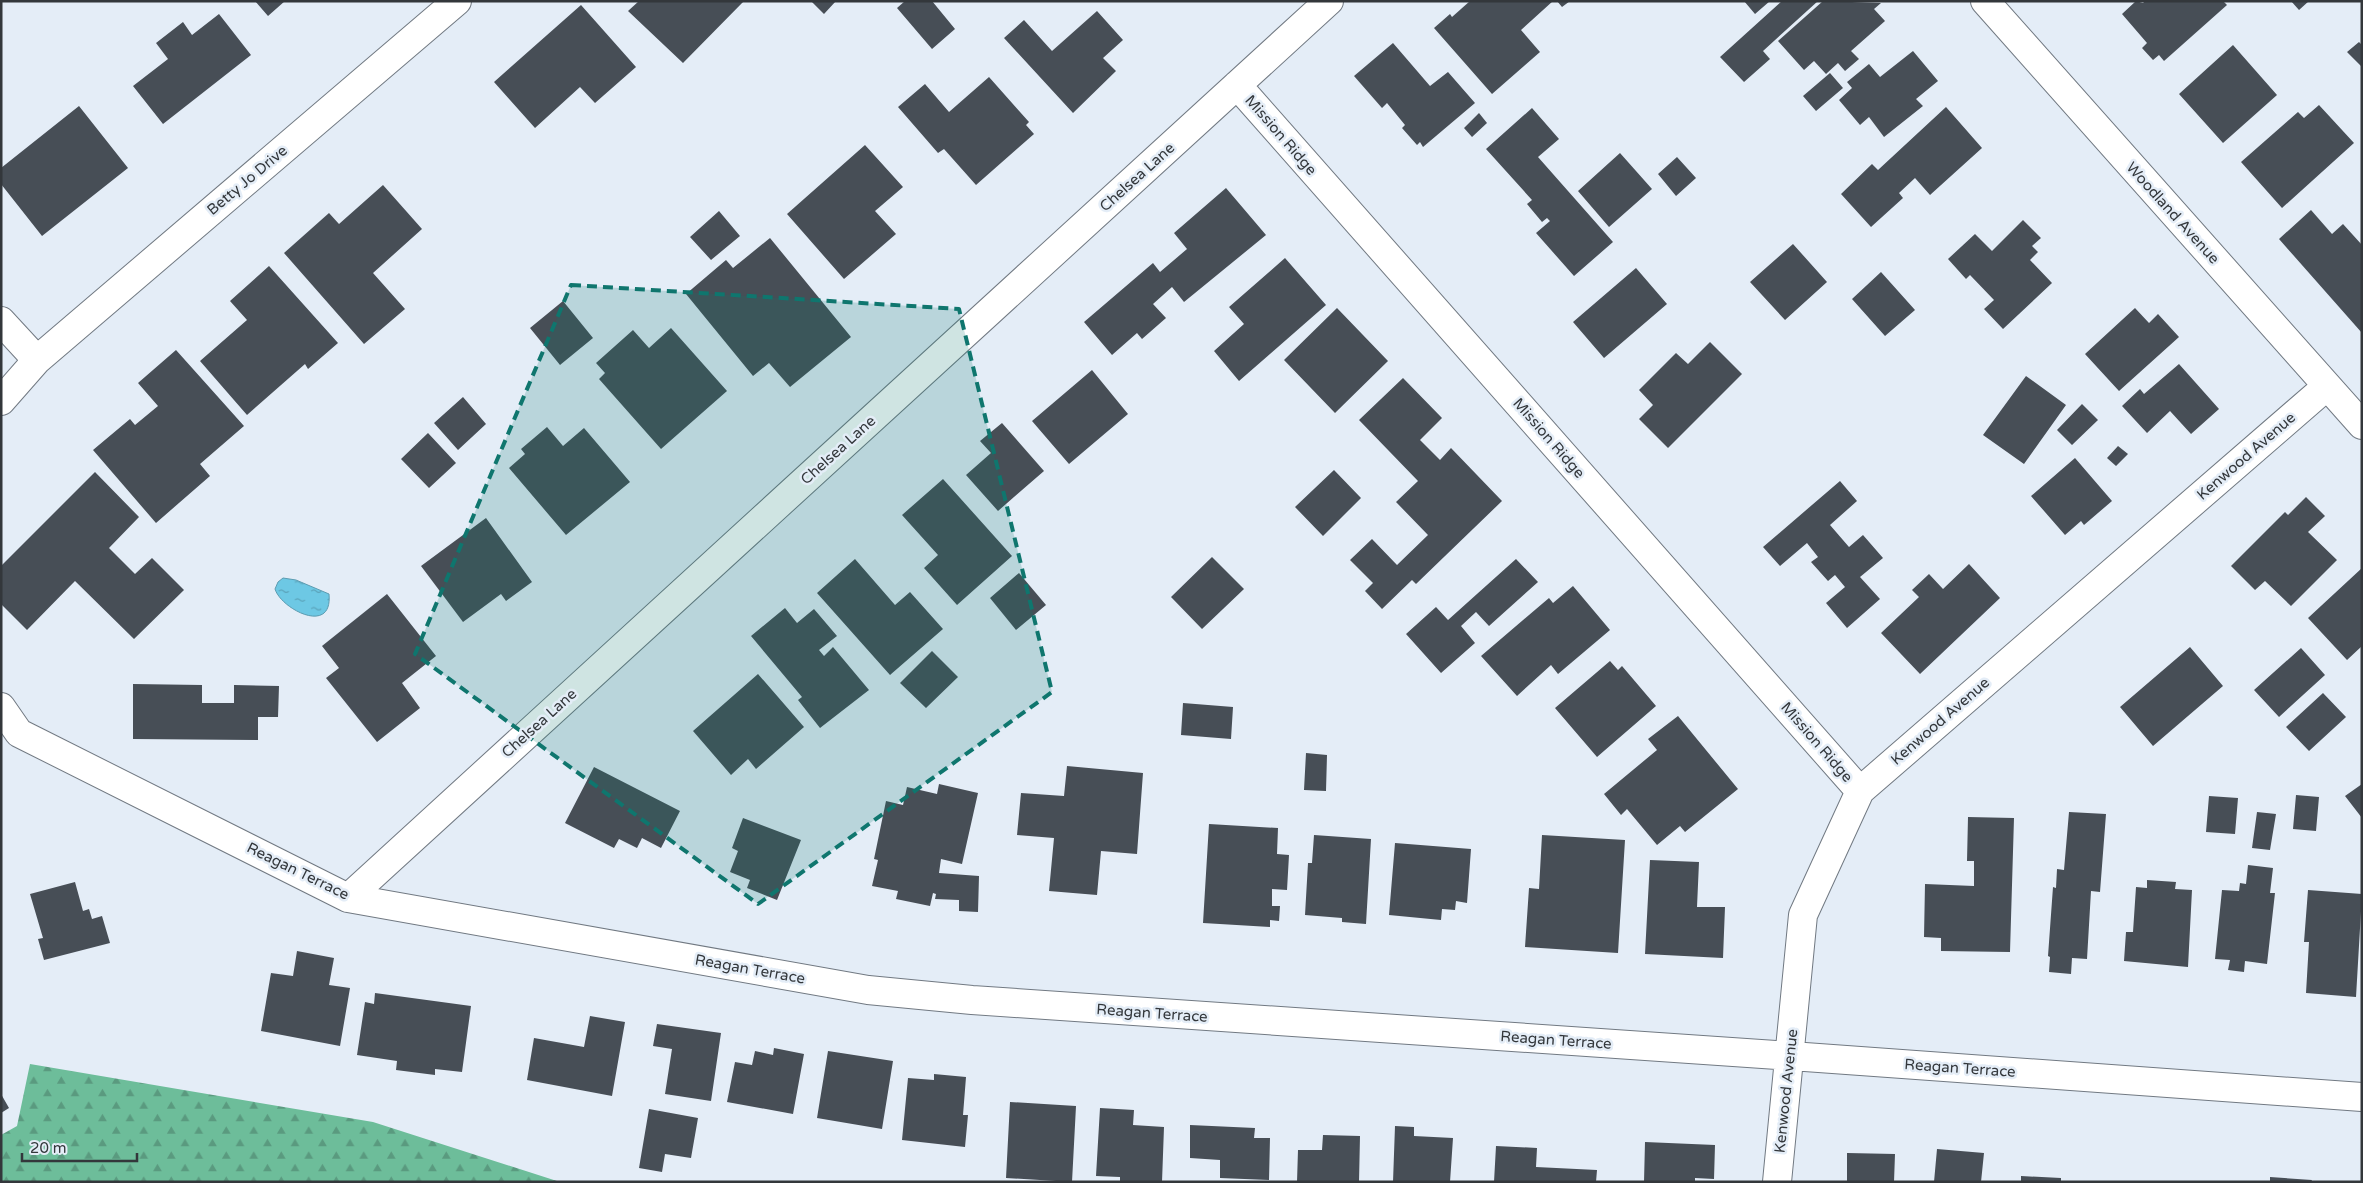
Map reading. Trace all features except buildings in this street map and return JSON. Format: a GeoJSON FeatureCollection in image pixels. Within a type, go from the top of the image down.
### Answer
{"type":"FeatureCollection","features":[{"type":"Feature","properties":{"kind":"street","name":"Betty Jo Drive"},"geometry":{"type":"LineString","coordinates":[[37,360],[457,1]]}},
{"type":"Feature","properties":{"kind":"street","name":"Chelsea Lane"},"geometry":{"type":"LineString","coordinates":[[348,898],[1328,1]]}},
{"type":"Feature","properties":{"kind":"street","name":"Woodland Avenue"},"geometry":{"type":"LineString","coordinates":[[1985,1],[2326,387],[2362,424]]}},
{"type":"Feature","properties":{"kind":"street","name":"Mission Ridge"},"geometry":{"type":"LineString","coordinates":[[1237,85],[1860,791]]}},
{"type":"Feature","properties":{"kind":"street"},"geometry":{"type":"LineString","coordinates":[[1,321],[37,360],[1,401]]}},
{"type":"Feature","properties":{"kind":"street","name":"Kenwood Avenue"},"geometry":{"type":"LineString","coordinates":[[1777,1182],[1791,1056],[1803,915],[1860,791],[2326,387]]}},
{"type":"Feature","properties":{"kind":"street","name":"Reagan Terrace"},"geometry":{"type":"LineString","coordinates":[[1,707],[10,737],[348,898],[868,990],[972,1000],[2362,1097]]}},
{"type":"Feature","properties":{"kind":"highlighted area"},"geometry":{"type":"Polygon","coordinates":[[[571,285],[959,309],[1052,692],[758,904],[415,654],[571,285]]]}},
{"type":"Feature","properties":{"kind":"green space"},"geometry":{"type":"Polygon","coordinates":[[[30,1064],[373,1122],[560,1182],[1,1182],[1,1135],[17,1126],[30,1064]]]}},
{"type":"Feature","properties":{"kind":"water"},"geometry":{"type":"Polygon","coordinates":[[[283,578],[296,580],[329,594],[328,607],[323,614],[315,616],[306,615],[279,597],[275,589],[278,582],[283,578]]]}}]}
